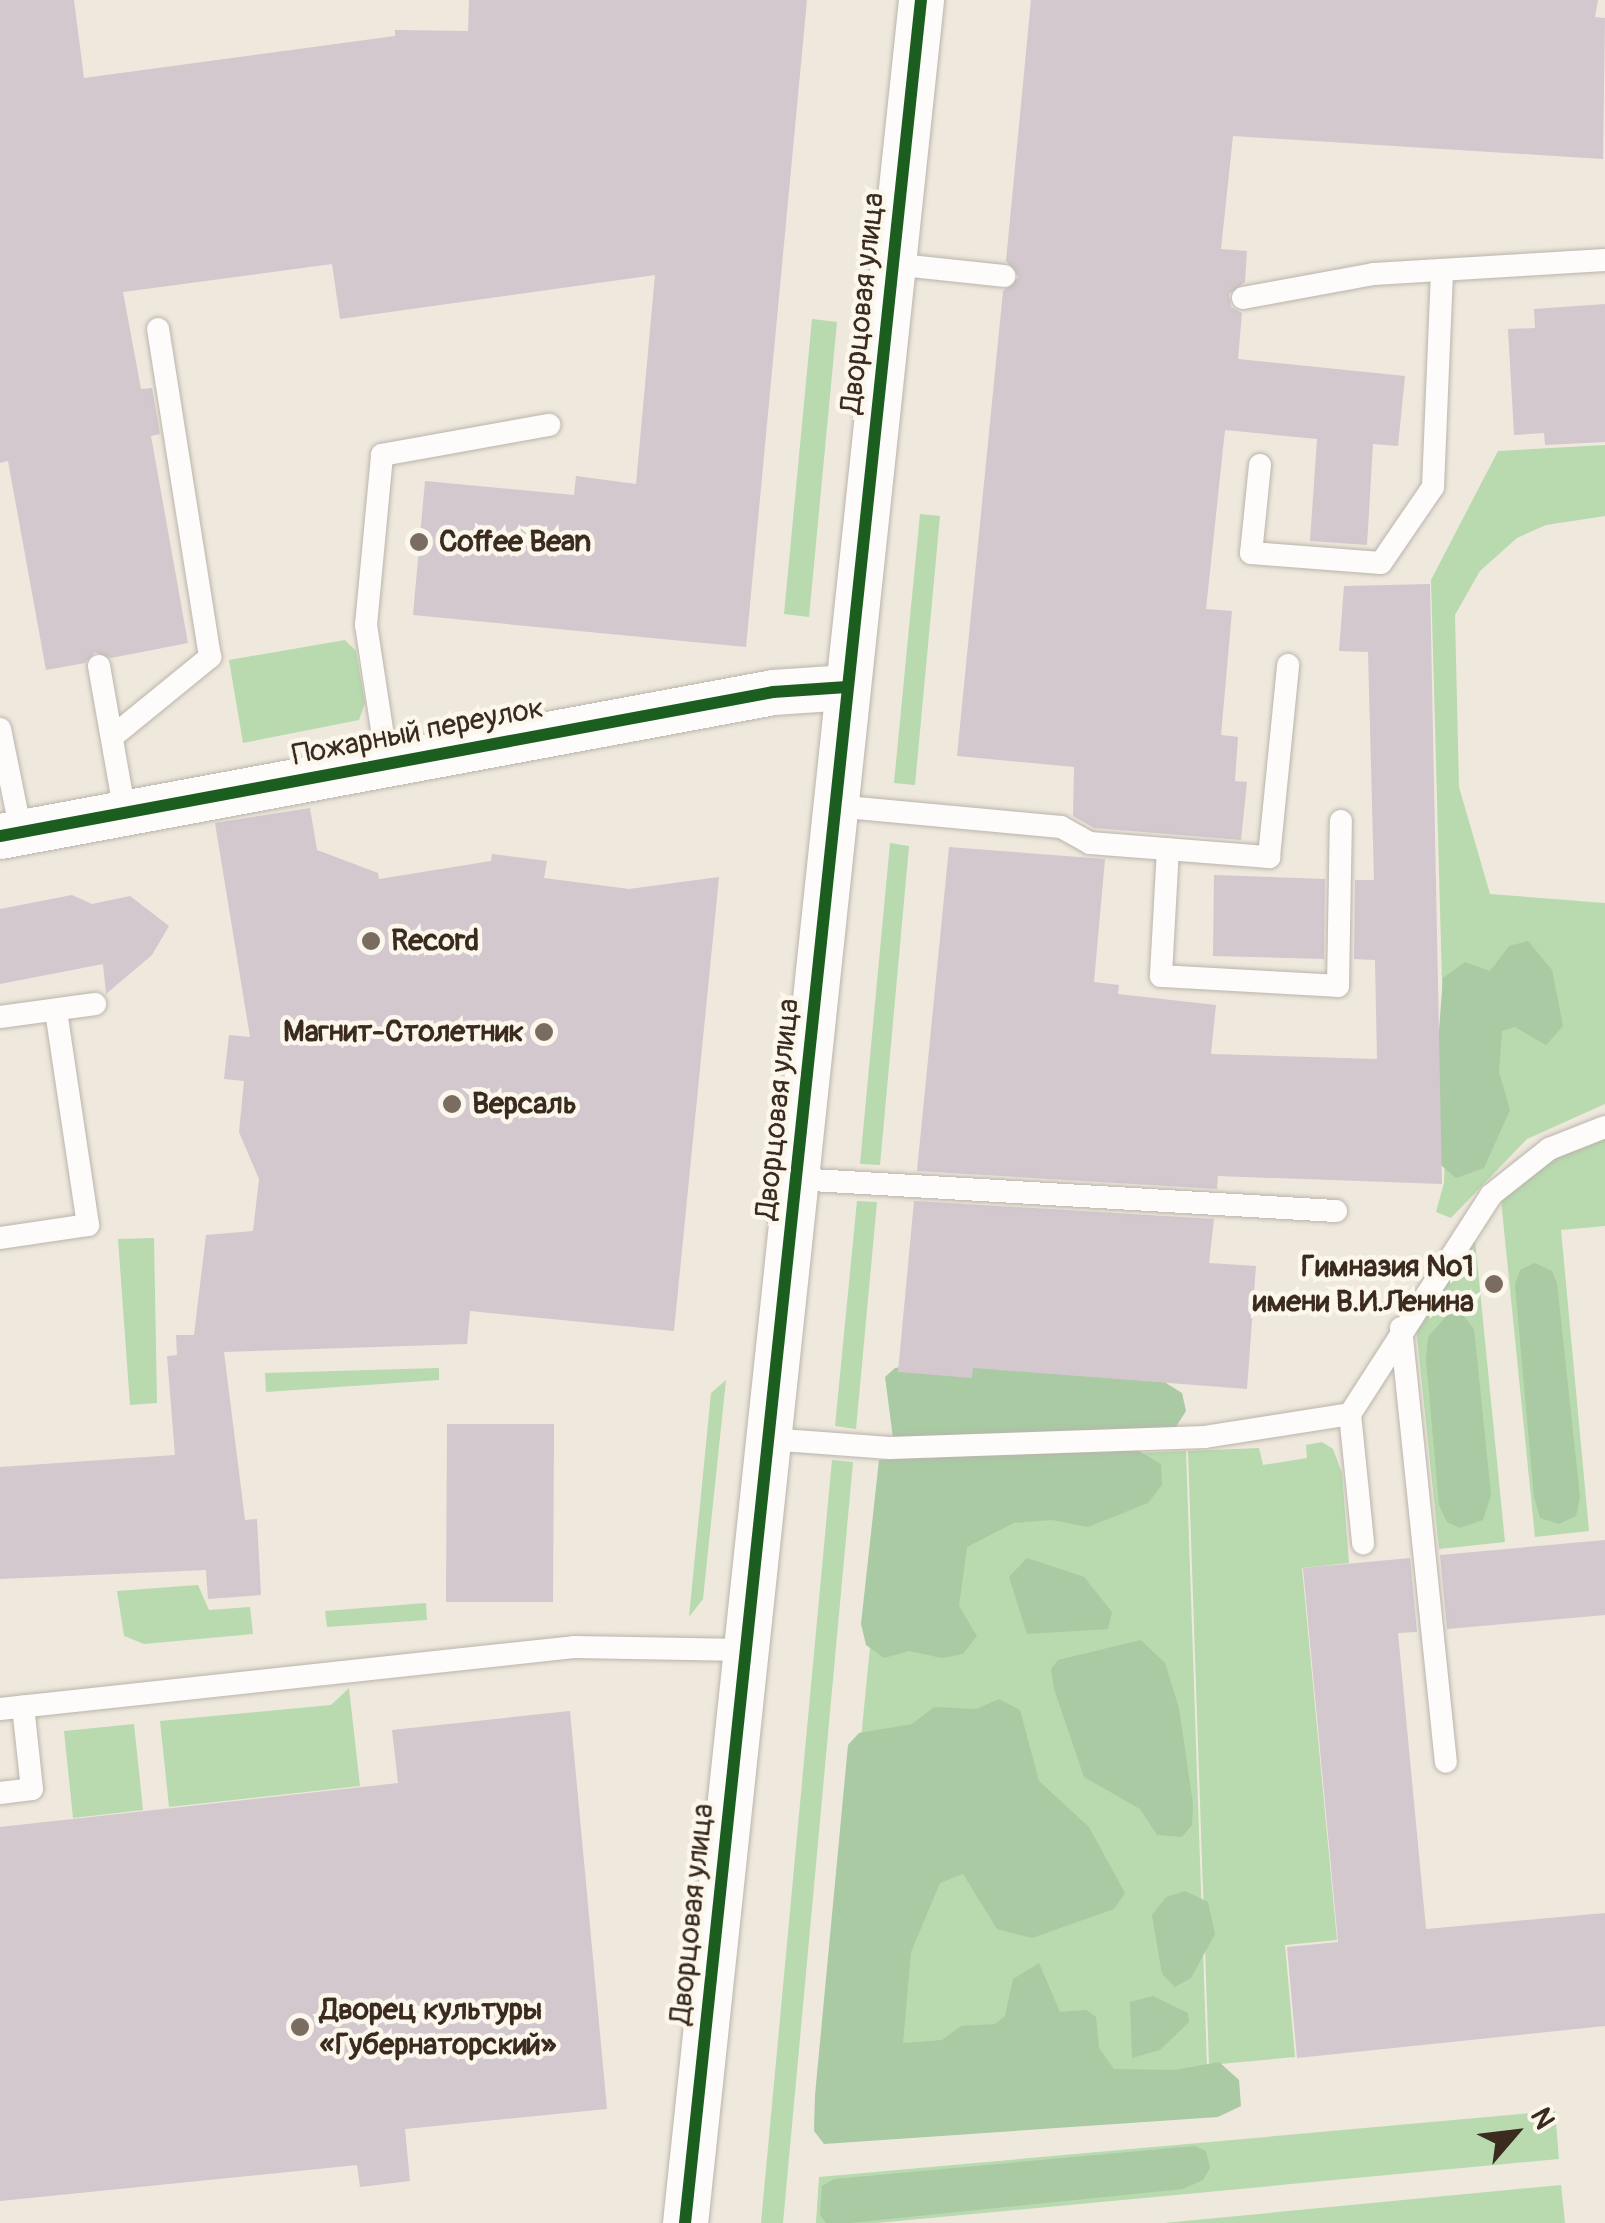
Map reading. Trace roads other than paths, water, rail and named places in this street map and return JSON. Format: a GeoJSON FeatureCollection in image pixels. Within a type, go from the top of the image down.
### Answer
{"type":"FeatureCollection","features":[{"type":"Feature","properties":{"kind":"street","name":"Дворцовая улица"},"geometry":{"type":"LineString","coordinates":[[685,2223],[920,0]]}},
{"type":"Feature","properties":{"kind":"street","name":"Пожарный переулок"},"geometry":{"type":"LineString","coordinates":[[11,834],[773,692],[846,687]]}},
{"type":"Feature","properties":{"kind":"lane"},"geometry":{"type":"LineString","coordinates":[[1243,298],[1374,274],[1605,260]]}},
{"type":"Feature","properties":{"kind":"lane"},"geometry":{"type":"LineString","coordinates":[[892,264],[1004,276]]}},
{"type":"Feature","properties":{"kind":"lane"},"geometry":{"type":"LineString","coordinates":[[1260,465],[1251,554],[1381,563],[1433,486],[1442,270]]}},
{"type":"Feature","properties":{"kind":"lane"},"geometry":{"type":"LineString","coordinates":[[112,737],[210,657],[158,329]]}},
{"type":"Feature","properties":{"kind":"lane"},"geometry":{"type":"LineString","coordinates":[[386,762],[366,625],[382,455],[549,425]]}},
{"type":"Feature","properties":{"kind":"lane"},"geometry":{"type":"LineString","coordinates":[[835,806],[1061,826],[1090,843],[1269,857],[1288,665]]}},
{"type":"Feature","properties":{"kind":"lane"},"geometry":{"type":"LineString","coordinates":[[99,666],[125,812]]}},
{"type":"Feature","properties":{"kind":"lane"},"geometry":{"type":"LineString","coordinates":[[0,729],[11,834]]}},
{"type":"Feature","properties":{"kind":"lane"},"geometry":{"type":"LineString","coordinates":[[1168,849],[1161,976],[1338,986],[1341,821]]}},
{"type":"Feature","properties":{"kind":"lane"},"geometry":{"type":"LineString","coordinates":[[0,1017],[95,1004]]}},
{"type":"Feature","properties":{"kind":"lane"},"geometry":{"type":"LineString","coordinates":[[0,1238],[88,1225],[56,1010]]}},
{"type":"Feature","properties":{"kind":"lane"},"geometry":{"type":"LineString","coordinates":[[1362,1543],[1350,1414],[1402,1328],[1491,1196],[1549,1149],[1605,1127]]}},
{"type":"Feature","properties":{"kind":"lane"},"geometry":{"type":"LineString","coordinates":[[795,1179],[1336,1210]]}},
{"type":"Feature","properties":{"kind":"lane"},"geometry":{"type":"LineString","coordinates":[[1402,1328],[1446,1762]]}},
{"type":"Feature","properties":{"kind":"lane"},"geometry":{"type":"LineString","coordinates":[[768,1439],[890,1448],[1205,1436],[1350,1414]]}},
{"type":"Feature","properties":{"kind":"lane"},"geometry":{"type":"LineString","coordinates":[[0,1793],[32,1789],[12,1708],[574,1647],[745,1650]]}},
{"type":"Feature","properties":{"kind":"place","name":"Coffee Bean"},"geometry":{"type":"Point","coordinates":[419,542]}},
{"type":"Feature","properties":{"kind":"place","name":"Record"},"geometry":{"type":"Point","coordinates":[371,941]}},
{"type":"Feature","properties":{"kind":"place","name":"Магнит-Столетник"},"geometry":{"type":"Point","coordinates":[544,1032]}},
{"type":"Feature","properties":{"kind":"place","name":"Версаль"},"geometry":{"type":"Point","coordinates":[452,1104]}},
{"type":"Feature","properties":{"kind":"place","name":"Гимназия №1 имени В.И.Ленина"},"geometry":{"type":"Point","coordinates":[1494,1284]}},
{"type":"Feature","properties":{"kind":"place","name":"Дворец культуры «Губернаторский»"},"geometry":{"type":"Point","coordinates":[300,2027]}}]}
